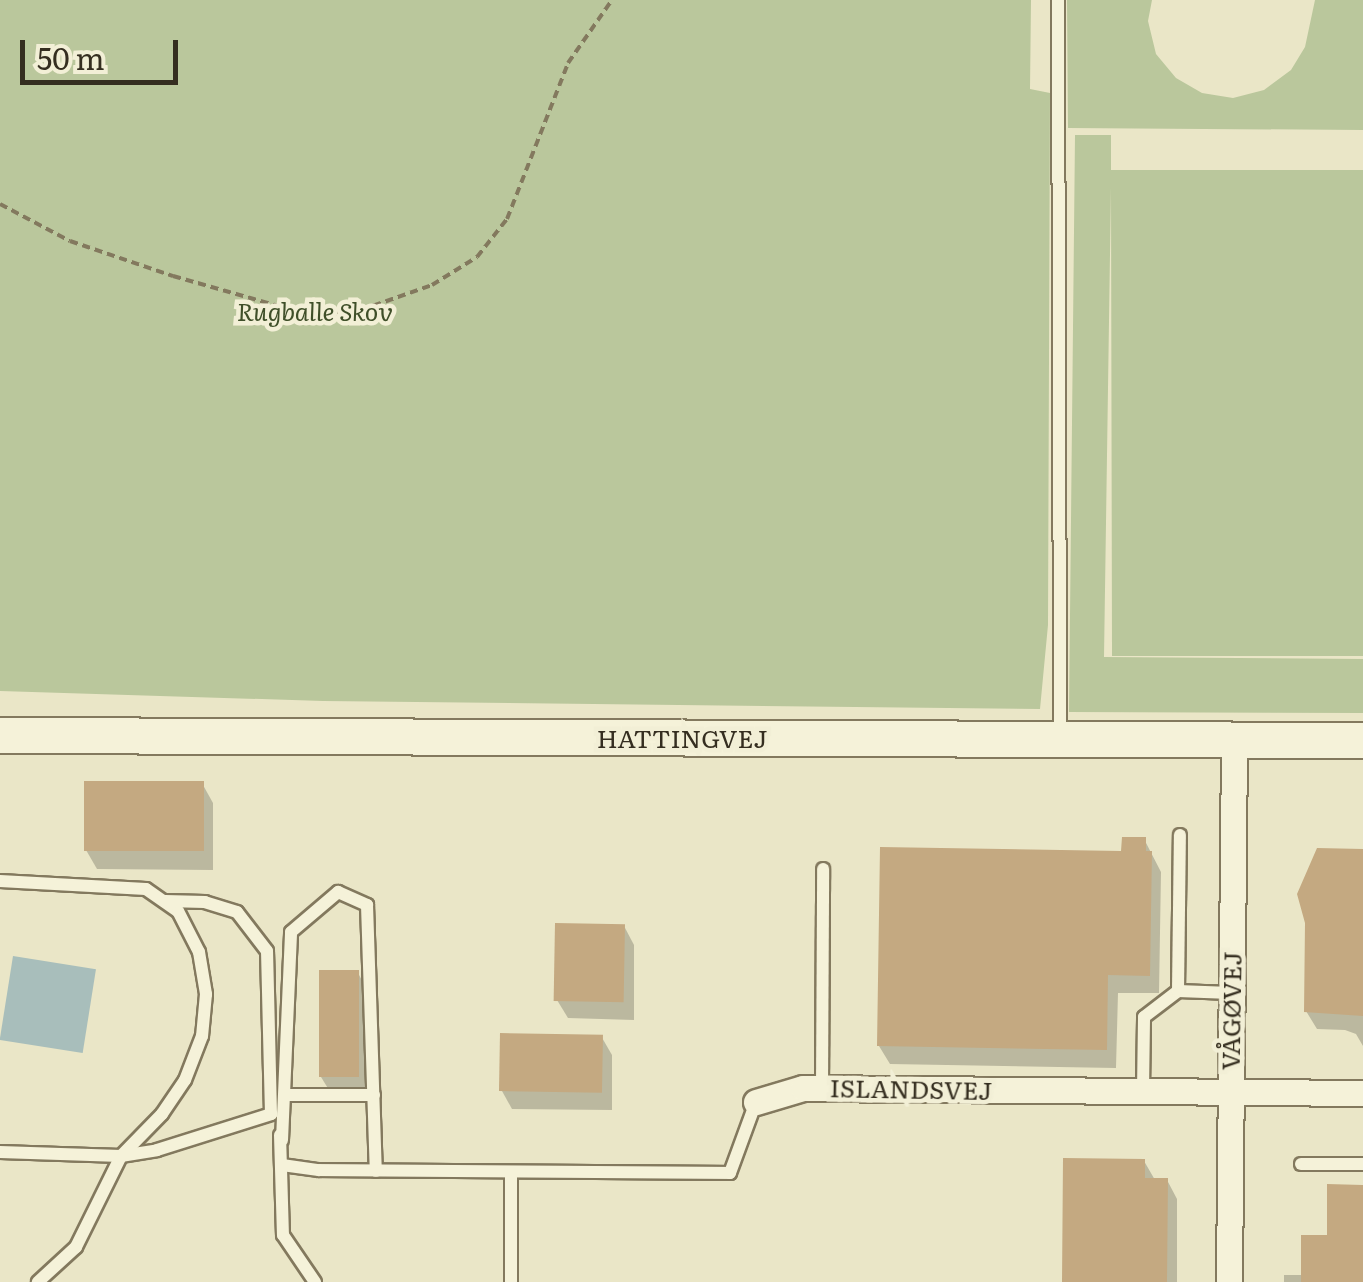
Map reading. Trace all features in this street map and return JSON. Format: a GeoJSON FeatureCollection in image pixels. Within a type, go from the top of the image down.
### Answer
{"type":"FeatureCollection","features":[{"type":"Feature","properties":{"kind":"street","name":"HATTINGVEJ"},"geometry":{"type":"LineString","coordinates":[[0,735],[1363,740]]}},
{"type":"Feature","properties":{"kind":"street","name":"VÅGØVEJ"},"geometry":{"type":"LineString","coordinates":[[1229,1282],[1234,740]]}},
{"type":"Feature","properties":{"kind":"street","name":"ISLANDSVEJ"},"geometry":{"type":"LineString","coordinates":[[756,1102],[804,1088],[1363,1094]]}},
{"type":"Feature","properties":{"kind":"lane"},"geometry":{"type":"LineString","coordinates":[[1058,0],[1060,739]]}},
{"type":"Feature","properties":{"kind":"lane"},"geometry":{"type":"LineString","coordinates":[[1178,992],[1180,835]]}},
{"type":"Feature","properties":{"kind":"lane"},"geometry":{"type":"LineString","coordinates":[[822,1089],[823,869]]}},
{"type":"Feature","properties":{"kind":"lane"},"geometry":{"type":"LineString","coordinates":[[0,882],[146,890],[178,911],[199,952],[206,994],[202,1036],[185,1080],[162,1114],[121,1156],[76,1247],[38,1282]]}},
{"type":"Feature","properties":{"kind":"lane"},"geometry":{"type":"LineString","coordinates":[[315,1282],[283,1234],[282,1140],[291,932],[338,892],[368,905],[376,1171]]}},
{"type":"Feature","properties":{"kind":"lane"},"geometry":{"type":"LineString","coordinates":[[162,901],[205,902],[238,912],[268,951],[271,1114],[282,1140]]}},
{"type":"Feature","properties":{"kind":"lane"},"geometry":{"type":"LineString","coordinates":[[268,991],[289,992]]}},
{"type":"Feature","properties":{"kind":"lane"},"geometry":{"type":"LineString","coordinates":[[1143,1092],[1144,1017],[1178,992],[1232,993]]}},
{"type":"Feature","properties":{"kind":"lane"},"geometry":{"type":"LineString","coordinates":[[285,1095],[374,1095]]}},
{"type":"Feature","properties":{"kind":"lane","name":"ISLANDSVEJ"},"geometry":{"type":"LineString","coordinates":[[282,1164],[319,1170],[730,1173],[756,1102]]}},
{"type":"Feature","properties":{"kind":"lane"},"geometry":{"type":"LineString","coordinates":[[0,1152],[121,1156],[156,1150],[271,1114]]}},
{"type":"Feature","properties":{"kind":"lane"},"geometry":{"type":"LineString","coordinates":[[1301,1164],[1363,1164]]}},
{"type":"Feature","properties":{"kind":"lane"},"geometry":{"type":"LineString","coordinates":[[511,1172],[511,1282]]}},
{"type":"Feature","properties":{"kind":"path"},"geometry":{"type":"LineString","coordinates":[[0,204],[70,240],[173,276],[282,307],[323,313],[361,310],[432,284],[477,257],[507,219],[568,62],[612,0]]}},
{"type":"Feature","properties":{"kind":"green space","name":"Rugballe Skov"},"geometry":{"type":"Polygon","coordinates":[[[0,0],[1031,0],[1030,89],[1050,93],[1048,625],[1040,709],[323,701],[0,691],[0,0]]]}},
{"type":"Feature","properties":{"kind":"green space"},"geometry":{"type":"Polygon","coordinates":[[[1067,0],[1152,0],[1148,21],[1156,54],[1176,78],[1202,93],[1233,98],[1264,90],[1291,70],[1305,47],[1315,0],[1363,0],[1363,130],[1068,128],[1067,0]]]}},
{"type":"Feature","properties":{"kind":"green space"},"geometry":{"type":"Polygon","coordinates":[[[1075,135],[1111,135],[1111,170],[1363,170],[1363,656],[1112,656],[1111,187],[1104,657],[1363,659],[1363,713],[1069,712],[1075,135]]]}},
{"type":"Feature","properties":{"kind":"water"},"geometry":{"type":"Polygon","coordinates":[[[13,956],[96,969],[83,1053],[0,1040],[13,956]]]}},
{"type":"Feature","properties":{"kind":"building"},"geometry":{"type":"Polygon","coordinates":[[[84,781],[204,781],[204,851],[84,851],[84,781]]]}},
{"type":"Feature","properties":{"kind":"building"},"geometry":{"type":"Polygon","coordinates":[[[1122,837],[1146,837],[1146,851],[1152,851],[1150,976],[1108,975],[1107,1050],[877,1046],[880,847],[1121,851],[1122,837]]]}},
{"type":"Feature","properties":{"kind":"building"},"geometry":{"type":"Polygon","coordinates":[[[1317,848],[1363,849],[1363,1016],[1304,1012],[1305,923],[1297,894],[1317,848]]]}},
{"type":"Feature","properties":{"kind":"building"},"geometry":{"type":"Polygon","coordinates":[[[555,923],[625,924],[624,1002],[554,1001],[555,923]]]}},
{"type":"Feature","properties":{"kind":"building"},"geometry":{"type":"Polygon","coordinates":[[[319,970],[359,970],[359,1077],[319,1077],[319,970]]]}},
{"type":"Feature","properties":{"kind":"building"},"geometry":{"type":"Polygon","coordinates":[[[500,1033],[603,1035],[602,1093],[499,1091],[500,1033]]]}},
{"type":"Feature","properties":{"kind":"building"},"geometry":{"type":"Polygon","coordinates":[[[1063,1158],[1145,1159],[1145,1178],[1168,1178],[1167,1282],[1062,1282],[1063,1158]]]}},
{"type":"Feature","properties":{"kind":"building"},"geometry":{"type":"Polygon","coordinates":[[[1327,1184],[1363,1185],[1363,1282],[1301,1282],[1301,1235],[1327,1235],[1327,1184]]]}}]}
